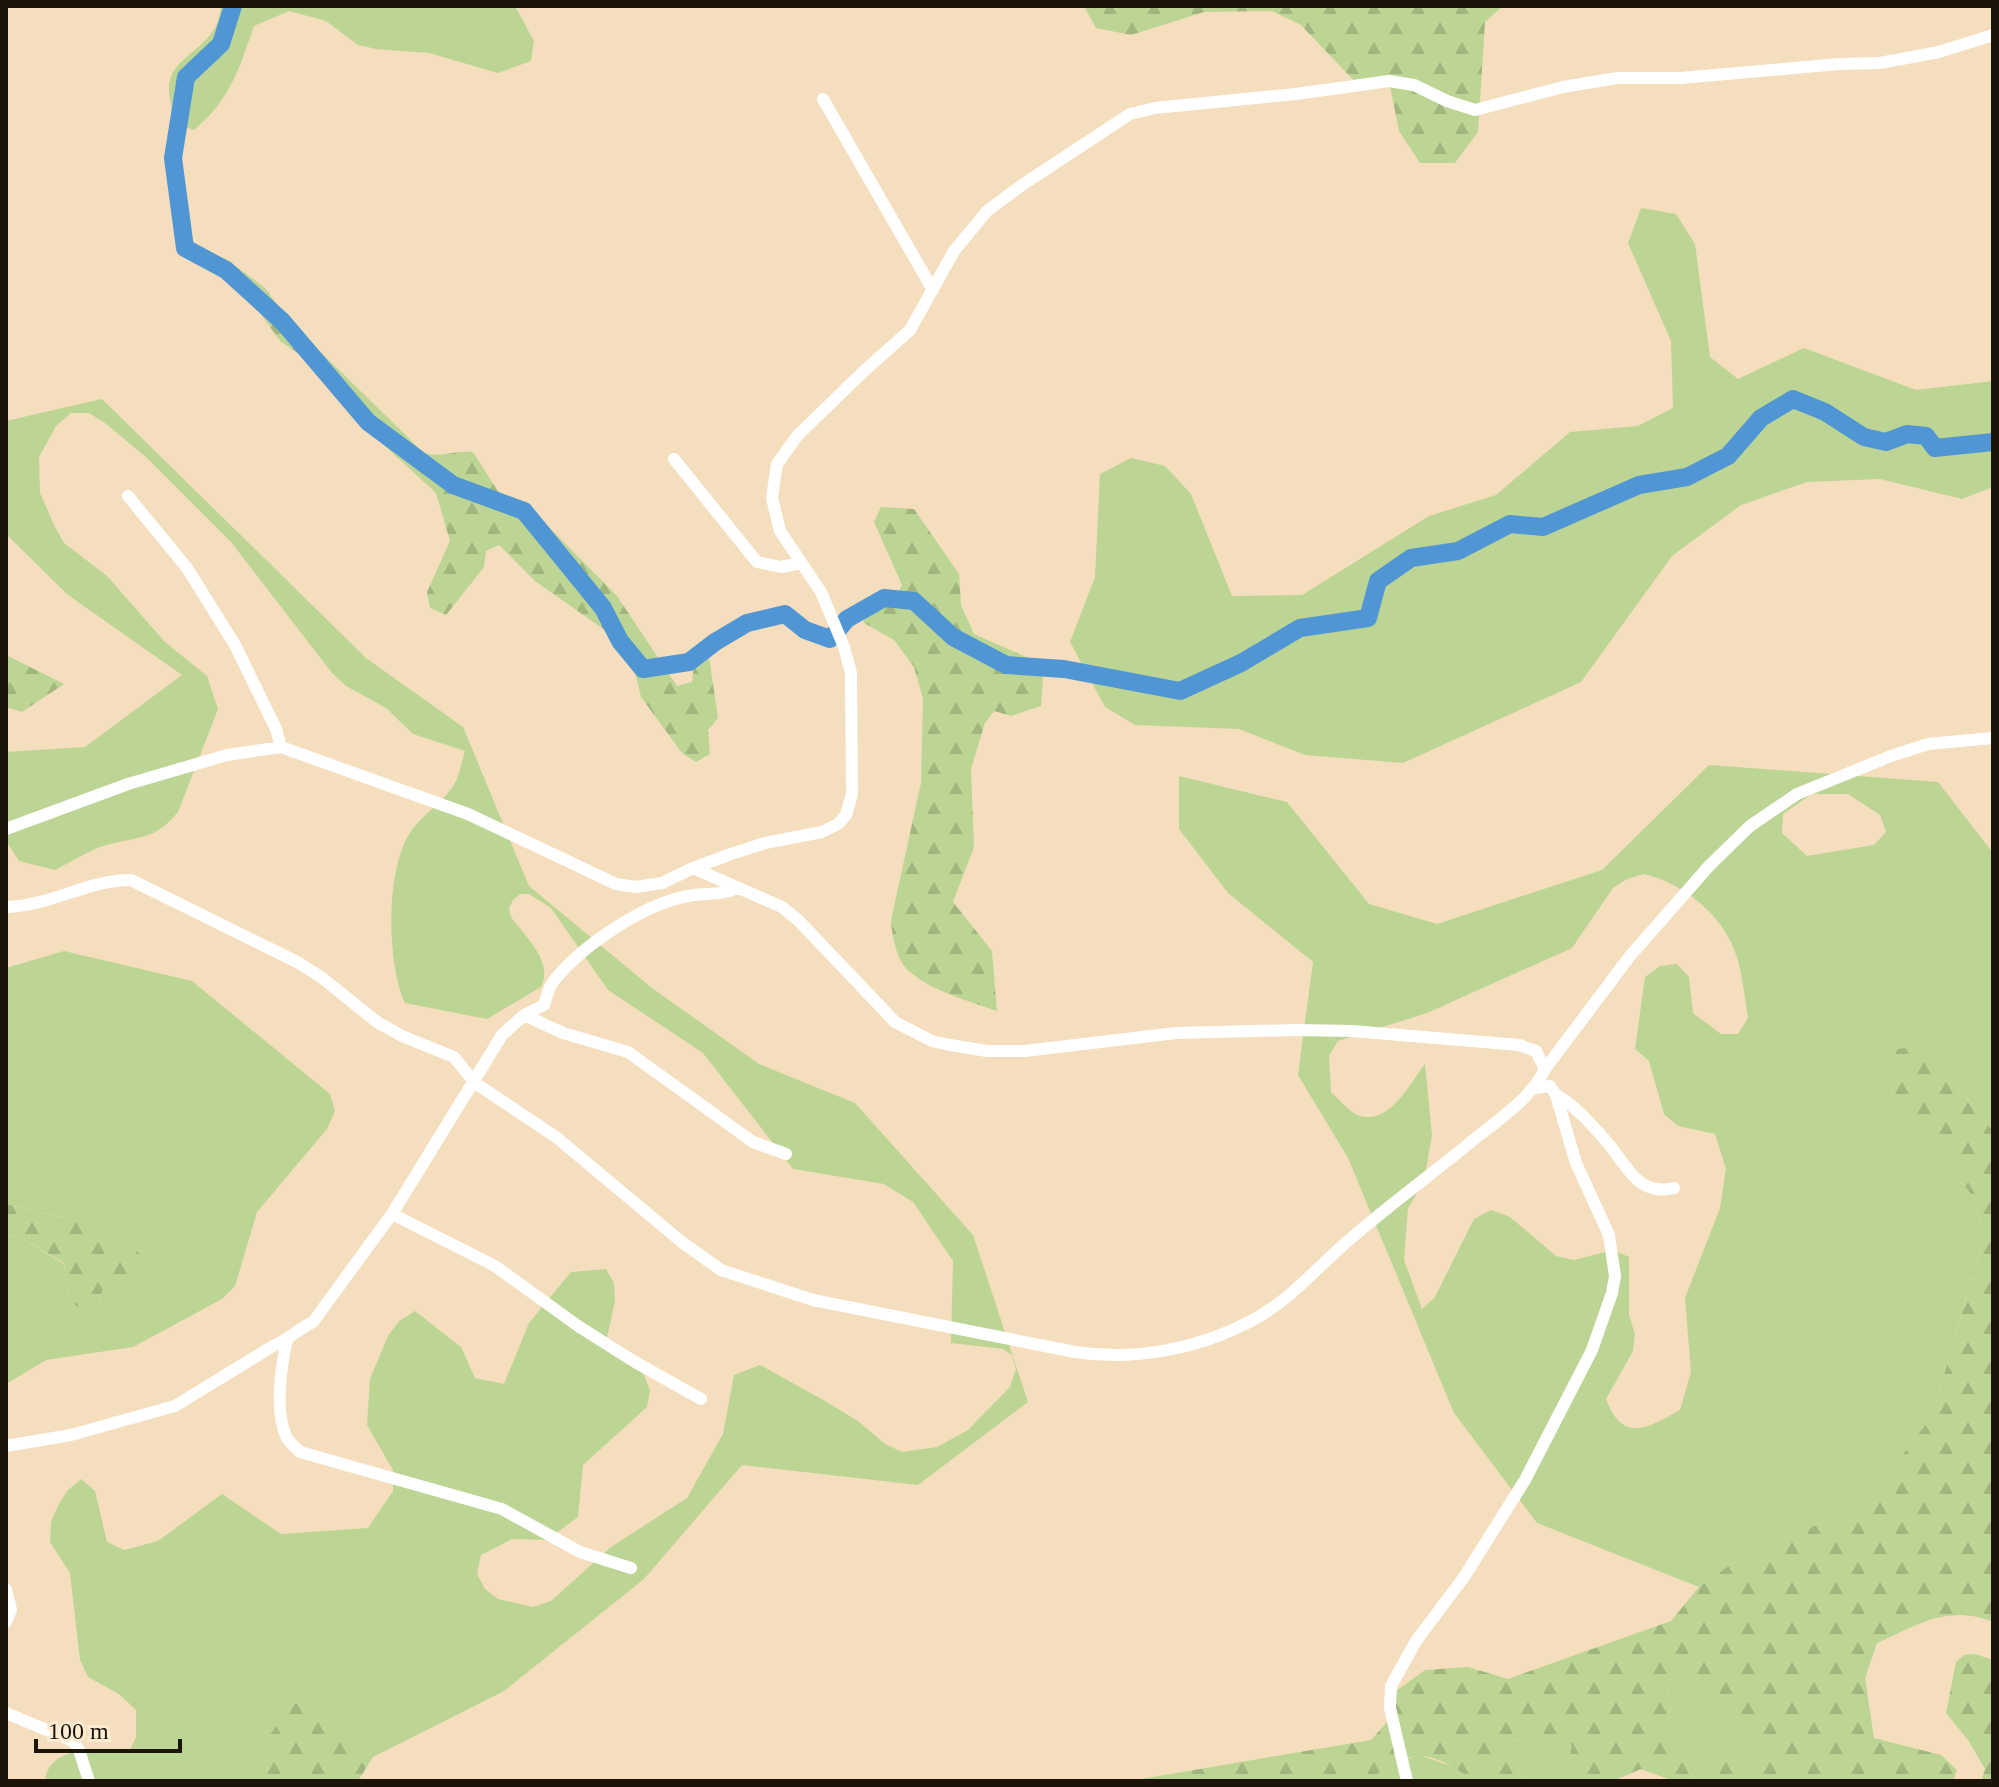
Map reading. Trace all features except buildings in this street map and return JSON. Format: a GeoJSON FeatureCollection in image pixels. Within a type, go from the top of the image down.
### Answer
{"type":"FeatureCollection","features":[{"type":"Feature","properties":{"kind":"street"},"geometry":{"type":"LineString","coordinates":[[6,829],[128,784],[227,755],[281,747],[468,814],[616,884],[635,887],[662,883],[693,868],[765,843],[822,832],[838,824],[850,808],[854,747],[851,673],[844,647],[821,592],[780,531],[772,498],[777,464],[797,436],[910,330],[954,251],[987,211],[1022,185],[1130,114],[1155,108],[1389,81],[1414,85],[1475,110],[1534,93],[1617,78],[1712,76],[1880,63],[1939,52],[1993,35]]}},
{"type":"Feature","properties":{"kind":"street"},"geometry":{"type":"LineString","coordinates":[[823,99],[933,290]]}},
{"type":"Feature","properties":{"kind":"street"},"geometry":{"type":"LineString","coordinates":[[674,459],[757,562],[781,567],[801,563]]}},
{"type":"Feature","properties":{"kind":"street"},"geometry":{"type":"LineString","coordinates":[[128,496],[187,568],[235,645],[276,729],[281,747]]}},
{"type":"Feature","properties":{"kind":"street"},"geometry":{"type":"LineString","coordinates":[[6,907],[56,899],[114,880],[131,880],[299,963],[377,1022],[402,1036],[454,1057],[475,1083],[556,1137],[683,1243],[721,1270],[813,1300],[1101,1356],[1164,1352],[1252,1321],[1279,1305],[1349,1240],[1536,1088],[1545,1069],[1630,956],[1709,866],[1750,826],[1797,794],[1891,756],[1928,744],[1993,738]]}},
{"type":"Feature","properties":{"kind":"street"},"geometry":{"type":"LineString","coordinates":[[693,868],[782,907],[895,1022],[915,1034],[941,1043],[1005,1052],[1176,1033],[1352,1031],[1519,1045],[1536,1051],[1545,1069]]}},
{"type":"Feature","properties":{"kind":"street"},"geometry":{"type":"LineString","coordinates":[[631,1568],[580,1552],[502,1509],[300,1452],[287,1437],[279,1373],[287,1340],[293,1332],[313,1322],[392,1214],[502,1035],[524,1015],[544,1005],[551,984],[609,930],[659,906],[693,895],[713,895],[737,888]]}},
{"type":"Feature","properties":{"kind":"street"},"geometry":{"type":"LineString","coordinates":[[524,1015],[563,1033],[628,1052],[753,1142],[786,1154]]}},
{"type":"Feature","properties":{"kind":"street"},"geometry":{"type":"LineString","coordinates":[[1407,1781],[1390,1708],[1391,1686],[1416,1641],[1472,1565],[1525,1480],[1592,1350],[1612,1293],[1615,1276],[1609,1235],[1576,1163],[1556,1095],[1550,1086],[1536,1088]]}},
{"type":"Feature","properties":{"kind":"street"},"geometry":{"type":"LineString","coordinates":[[1556,1095],[1568,1102],[1638,1181],[1663,1191],[1674,1188]]}},
{"type":"Feature","properties":{"kind":"street"},"geometry":{"type":"LineString","coordinates":[[392,1214],[495,1266],[578,1326],[701,1399]]}},
{"type":"Feature","properties":{"kind":"street"},"geometry":{"type":"LineString","coordinates":[[6,1446],[71,1435],[175,1406],[287,1340]]}},
{"type":"Feature","properties":{"kind":"street"},"geometry":{"type":"LineString","coordinates":[[6,1589],[11,1610],[6,1622]]}},
{"type":"Feature","properties":{"kind":"street"},"geometry":{"type":"LineString","coordinates":[[6,1713],[73,1741],[89,1781]]}},
{"type":"Feature","properties":{"kind":"green space"},"geometry":{"type":"Polygon","coordinates":[[[221,6],[515,6],[534,41],[531,61],[498,73],[429,53],[358,45],[326,21],[289,11],[254,26],[225,95],[194,130],[176,124],[169,87],[178,66],[212,32],[221,6]]]}},
{"type":"Feature","properties":{"kind":"green space"},"geometry":{"type":"Polygon","coordinates":[[[1084,6],[1503,6],[1485,22],[1478,132],[1455,163],[1420,163],[1399,131],[1389,81],[1358,85],[1301,25],[1272,11],[1204,12],[1131,35],[1096,28],[1084,6]]]}},
{"type":"Feature","properties":{"kind":"green space"},"geometry":{"type":"Polygon","coordinates":[[[1641,208],[1676,214],[1695,244],[1710,357],[1738,379],[1804,348],[1916,390],[1993,381],[1993,487],[1962,499],[1880,479],[1807,482],[1741,505],[1672,556],[1581,682],[1403,763],[1305,755],[1239,729],[1135,725],[1105,707],[1070,642],[1095,577],[1100,474],[1131,458],[1165,466],[1191,494],[1232,596],[1302,595],[1429,516],[1496,495],[1570,432],[1638,426],[1673,408],[1671,341],[1628,243],[1641,208]]]}},
{"type":"Feature","properties":{"kind":"green space"},"geometry":{"type":"Polygon","coordinates":[[[209,253],[226,259],[264,287],[293,325],[424,453],[473,452],[499,493],[539,517],[617,596],[677,686],[692,682],[694,664],[709,657],[718,718],[708,730],[710,754],[696,762],[682,753],[641,697],[629,647],[535,581],[499,545],[486,551],[484,567],[446,615],[430,608],[427,592],[450,541],[436,493],[361,424],[321,369],[280,341],[240,285],[193,260],[209,253]]]}},
{"type":"Feature","properties":{"kind":"green space"},"geometry":{"type":"Polygon","coordinates":[[[102,399],[366,658],[463,727],[529,886],[652,988],[759,1064],[855,1103],[973,1235],[1028,1402],[918,1485],[742,1465],[644,1579],[504,1691],[373,1757],[346,1738],[326,1710],[266,1741],[267,1781],[45,1781],[56,1760],[67,1754],[92,1750],[130,1750],[136,1737],[136,1710],[119,1694],[88,1677],[80,1660],[70,1573],[50,1542],[51,1522],[58,1506],[67,1491],[81,1479],[95,1491],[107,1542],[124,1550],[158,1541],[222,1494],[281,1534],[368,1528],[393,1491],[393,1470],[367,1425],[370,1379],[388,1336],[399,1321],[415,1311],[461,1347],[475,1378],[504,1384],[529,1323],[571,1272],[606,1269],[614,1283],[615,1301],[607,1337],[613,1354],[643,1373],[650,1390],[647,1407],[583,1465],[578,1517],[547,1540],[512,1539],[481,1555],[477,1574],[485,1589],[498,1599],[533,1607],[551,1601],[611,1547],[687,1498],[723,1434],[734,1375],[760,1365],[858,1421],[885,1444],[902,1452],[937,1447],[968,1430],[1010,1387],[1016,1369],[1012,1355],[1003,1349],[951,1343],[953,1261],[913,1202],[884,1184],[793,1169],[703,1053],[608,990],[551,908],[529,894],[520,894],[509,908],[511,917],[541,959],[544,978],[541,987],[487,1019],[405,1003],[392,944],[395,874],[407,838],[451,789],[465,751],[413,734],[386,708],[346,686],[332,673],[231,542],[147,458],[89,413],[71,413],[56,426],[39,457],[40,493],[64,543],[107,576],[165,642],[207,676],[218,709],[178,812],[161,828],[145,836],[100,847],[55,870],[19,861],[6,841],[6,752],[85,747],[182,675],[68,595],[6,534],[6,421],[102,399]]]}},
{"type":"Feature","properties":{"kind":"green space"},"geometry":{"type":"Polygon","coordinates":[[[881,507],[914,509],[959,574],[961,605],[974,634],[1035,661],[1043,676],[1041,706],[1011,716],[994,711],[985,723],[971,769],[974,847],[953,902],[992,951],[997,1011],[919,979],[905,968],[894,941],[891,920],[921,783],[923,699],[914,667],[894,640],[864,623],[861,606],[894,600],[902,585],[874,522],[881,507]]]}},
{"type":"Feature","properties":{"kind":"green space"},"geometry":{"type":"Polygon","coordinates":[[[6,655],[64,684],[22,712],[6,707],[6,655]]]}},
{"type":"Feature","properties":{"kind":"green space"},"geometry":{"type":"Polygon","coordinates":[[[1709,765],[1938,782],[1993,853],[1993,1131],[1932,1055],[1890,1094],[1975,1199],[1983,1241],[1932,1416],[1866,1504],[1734,1562],[1699,1587],[1537,1523],[1454,1413],[1348,1158],[1298,1075],[1313,962],[1228,893],[1179,829],[1179,776],[1287,802],[1369,904],[1437,924],[1602,870],[1709,765]],[[1812,794],[1783,814],[1782,833],[1807,856],[1874,845],[1886,832],[1880,815],[1848,794],[1812,794]],[[1644,874],[1627,879],[1613,888],[1572,948],[1427,1013],[1338,1041],[1329,1056],[1331,1092],[1356,1114],[1371,1117],[1390,1108],[1425,1064],[1432,1135],[1424,1181],[1408,1208],[1404,1260],[1422,1309],[1435,1297],[1474,1219],[1491,1210],[1510,1217],[1556,1256],[1574,1260],[1613,1250],[1629,1257],[1629,1315],[1635,1334],[1633,1351],[1606,1399],[1620,1422],[1637,1428],[1680,1410],[1691,1372],[1685,1298],[1720,1208],[1726,1169],[1715,1134],[1678,1126],[1664,1114],[1649,1061],[1635,1049],[1645,977],[1660,966],[1677,964],[1689,977],[1693,1013],[1721,1034],[1738,1034],[1748,1018],[1738,961],[1725,931],[1703,905],[1689,895],[1644,874]]]}},
{"type":"Feature","properties":{"kind":"green space"},"geometry":{"type":"Polygon","coordinates":[[[64,951],[192,981],[330,1094],[335,1111],[327,1129],[257,1212],[235,1286],[222,1299],[133,1347],[46,1360],[6,1384],[6,1236],[20,1237],[64,1264],[69,1297],[97,1309],[102,1291],[137,1275],[125,1244],[114,1246],[93,1239],[83,1202],[70,1219],[6,1204],[6,968],[64,951]]]}},
{"type":"Feature","properties":{"kind":"green space"},"geometry":{"type":"Polygon","coordinates":[[[1914,1047],[1932,1055],[1993,1131],[1993,1622],[1977,1617],[1947,1616],[1906,1630],[1877,1643],[1865,1678],[1874,1738],[1941,1755],[1957,1770],[1953,1781],[1705,1781],[1707,1759],[1718,1756],[1764,1761],[1734,1704],[1682,1669],[1668,1682],[1670,1724],[1694,1781],[1674,1781],[1641,1769],[1613,1781],[1579,1781],[1568,1769],[1572,1745],[1531,1739],[1510,1741],[1510,1760],[1525,1781],[1472,1781],[1449,1764],[1414,1756],[1385,1768],[1368,1781],[1129,1781],[1371,1740],[1387,1722],[1389,1696],[1425,1670],[1468,1667],[1508,1679],[1671,1621],[1699,1587],[1734,1562],[1866,1503],[1932,1416],[1983,1241],[1975,1199],[1890,1094],[1891,1050],[1914,1047]]]}},
{"type":"Feature","properties":{"kind":"green space"},"geometry":{"type":"Polygon","coordinates":[[[84,1201],[93,1239],[114,1246],[125,1244],[142,1255],[138,1275],[102,1291],[97,1309],[79,1307],[74,1303],[68,1289],[64,1263],[20,1237],[6,1236],[6,1204],[69,1219],[84,1201]]]}},
{"type":"Feature","properties":{"kind":"green space"},"geometry":{"type":"Polygon","coordinates":[[[1975,1654],[1993,1660],[1993,1781],[1981,1781],[1985,1769],[1968,1740],[1946,1713],[1956,1662],[1964,1655],[1975,1654]]]}},
{"type":"Feature","properties":{"kind":"green space"},"geometry":{"type":"Polygon","coordinates":[[[1682,1669],[1734,1704],[1765,1762],[1718,1756],[1708,1759],[1705,1781],[1694,1781],[1670,1724],[1668,1682],[1682,1669]]]}},
{"type":"Feature","properties":{"kind":"green space"},"geometry":{"type":"Polygon","coordinates":[[[294,1703],[326,1710],[346,1738],[373,1757],[358,1781],[267,1781],[265,1741],[294,1703]]]}},
{"type":"Feature","properties":{"kind":"green space"},"geometry":{"type":"Polygon","coordinates":[[[1531,1739],[1573,1745],[1568,1769],[1579,1781],[1525,1781],[1510,1760],[1510,1741],[1531,1739]]]}},
{"type":"Feature","properties":{"kind":"green space"},"geometry":{"type":"Polygon","coordinates":[[[1419,1755],[1460,1769],[1472,1781],[1368,1781],[1380,1769],[1419,1755]]]}},
{"type":"Feature","properties":{"kind":"waterway"},"geometry":{"type":"LineString","coordinates":[[233,6],[221,44],[186,77],[173,158],[185,248],[226,270],[283,322],[368,422],[453,485],[524,511],[603,608],[620,641],[643,669],[689,662],[747,623],[785,614],[805,630],[830,639],[847,619],[884,598],[914,601],[953,637],[1006,665],[1064,669],[1180,691],[1241,663],[1300,628],[1368,618],[1378,581],[1411,558],[1458,551],[1510,524],[1543,527],[1639,485],[1687,477],[1728,456],[1761,418],[1793,399],[1825,412],[1864,437],[1886,442],[1907,434],[1926,436],[1935,448],[1993,442]]}}]}
